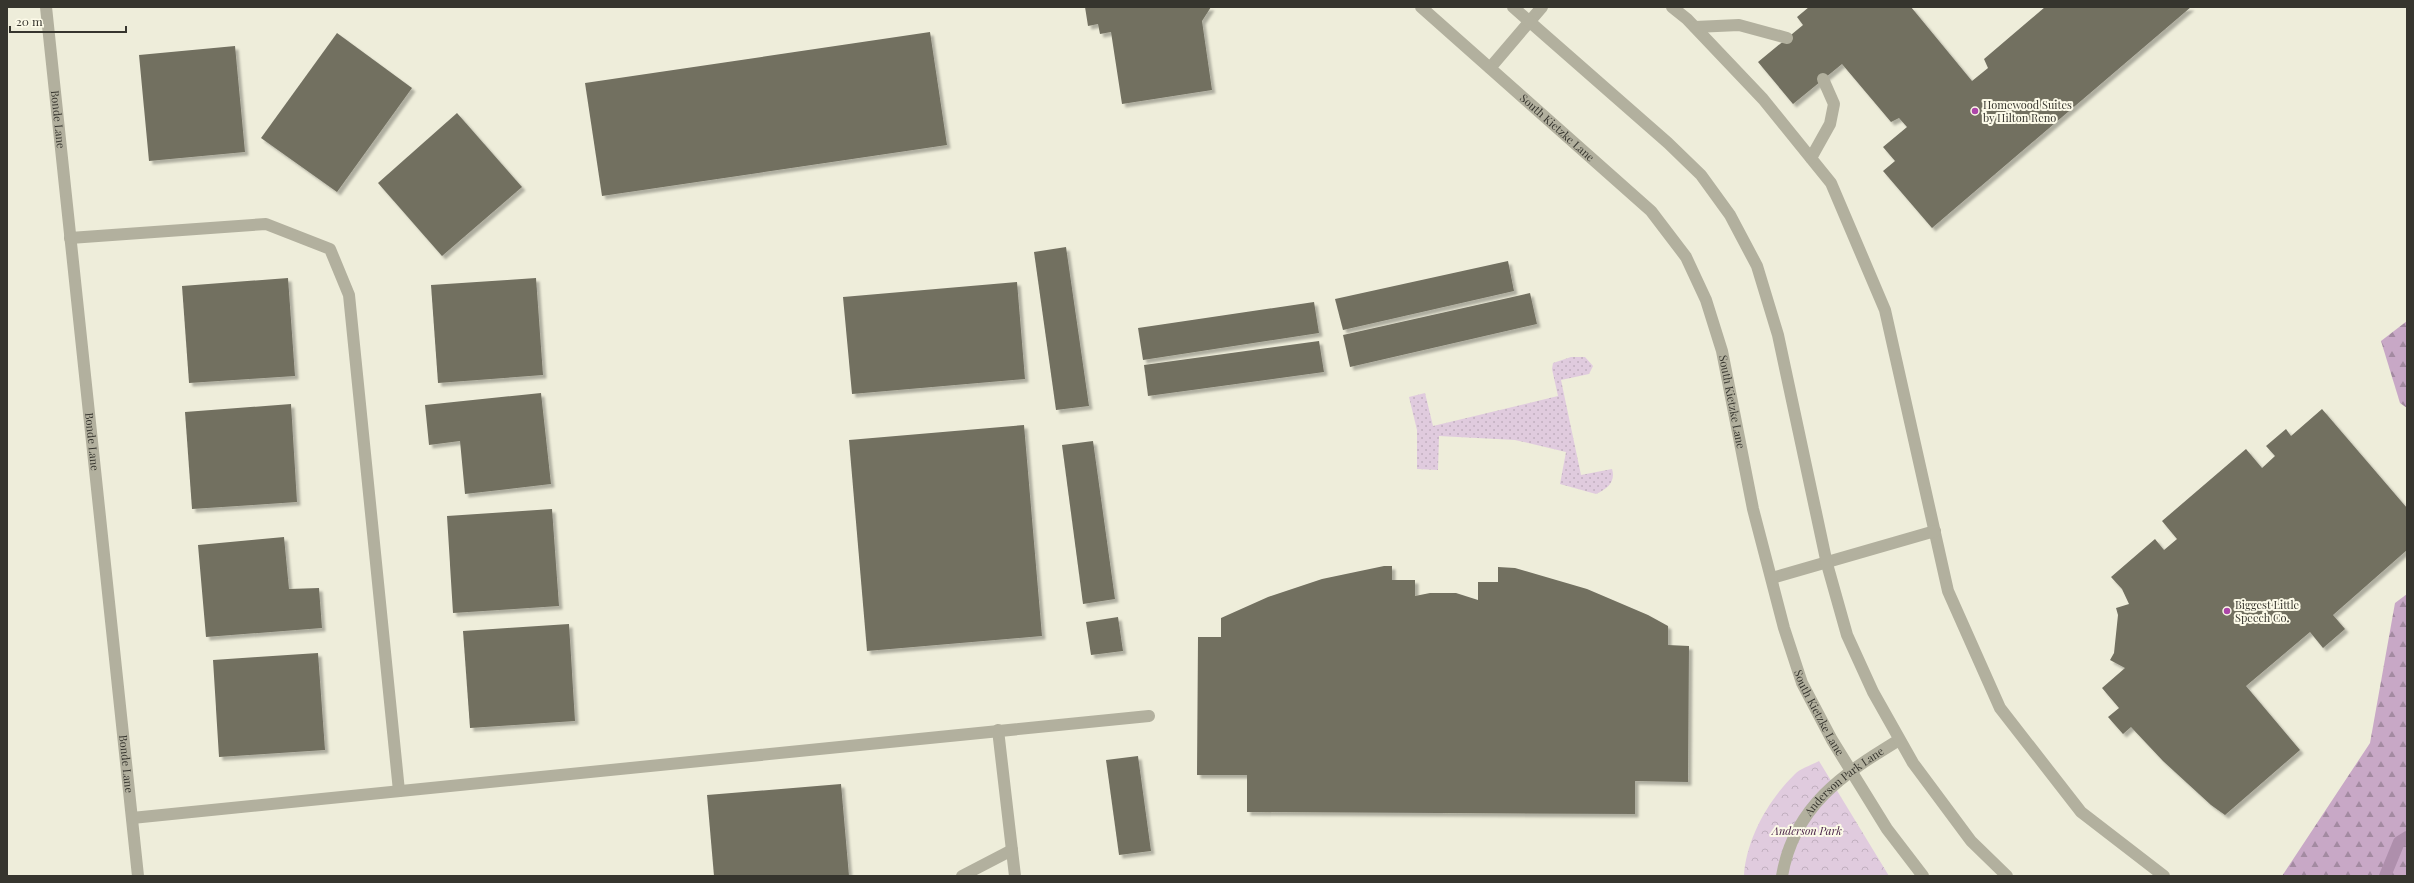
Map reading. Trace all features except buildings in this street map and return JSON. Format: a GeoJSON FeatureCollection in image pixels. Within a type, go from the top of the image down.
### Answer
{"type":"FeatureCollection","features":[{"type":"Feature","properties":{"kind":"street","name":"Bonde Lane"},"geometry":{"type":"LineString","coordinates":[[46,7],[138,876]]}},
{"type":"Feature","properties":{"kind":"street","name":"South Kietzke Lane"},"geometry":{"type":"LineString","coordinates":[[1421,7],[1651,211],[1686,257],[1706,300],[1722,351],[1753,509],[1784,628],[1802,682],[1832,740],[1852,769],[1887,829],[1923,876]]}},
{"type":"Feature","properties":{"kind":"street"},"geometry":{"type":"LineString","coordinates":[[1513,7],[1701,175],[1730,215],[1757,266],[1778,335],[1827,564],[1848,635],[1873,692],[1899,740],[1917,769],[1971,841],[2007,876]]}},
{"type":"Feature","properties":{"kind":"street"},"geometry":{"type":"LineString","coordinates":[[1490,68],[1542,7]]}},
{"type":"Feature","properties":{"kind":"street"},"geometry":{"type":"LineString","coordinates":[[1672,7],[1695,27],[1763,99],[1831,183],[1885,310],[1948,591],[2000,708],[2081,812],[2164,876]]}},
{"type":"Feature","properties":{"kind":"street"},"geometry":{"type":"LineString","coordinates":[[1695,27],[1739,25],[1787,38]]}},
{"type":"Feature","properties":{"kind":"street"},"geometry":{"type":"LineString","coordinates":[[1811,158],[1830,124],[1834,104],[1823,79]]}},
{"type":"Feature","properties":{"kind":"street"},"geometry":{"type":"LineString","coordinates":[[70,238],[266,224],[330,249],[349,295],[399,791]]}},
{"type":"Feature","properties":{"kind":"street"},"geometry":{"type":"LineString","coordinates":[[1772,578],[1827,564],[1935,531]]}},
{"type":"Feature","properties":{"kind":"street"},"geometry":{"type":"LineString","coordinates":[[132,818],[998,730],[1150,716]]}},
{"type":"Feature","properties":{"kind":"street"},"geometry":{"type":"LineString","coordinates":[[998,730],[1015,876]]}},
{"type":"Feature","properties":{"kind":"street","name":"Anderson Park Lane"},"geometry":{"type":"LineString","coordinates":[[1782,876],[1792,838],[1818,800],[1852,769],[1899,740]]}},
{"type":"Feature","properties":{"kind":"street"},"geometry":{"type":"LineString","coordinates":[[962,876],[1012,850]]}},
{"type":"Feature","properties":{"kind":"green space"},"geometry":{"type":"Polygon","coordinates":[[[2407,321],[2407,408],[2400,403],[2381,341],[2407,321]]]}},
{"type":"Feature","properties":{"kind":"green space"},"geometry":{"type":"Polygon","coordinates":[[[1571,357],[1585,357],[1593,366],[1589,374],[1561,380],[1581,475],[1612,469],[1612,481],[1604,490],[1596,494],[1560,484],[1566,452],[1515,440],[1439,436],[1438,470],[1417,469],[1417,430],[1409,397],[1425,393],[1433,426],[1558,396],[1552,369],[1553,363],[1571,357]]]}},
{"type":"Feature","properties":{"kind":"green space"},"geometry":{"type":"Polygon","coordinates":[[[2407,594],[2407,876],[2282,876],[2370,743],[2395,603],[2407,594]]]}},
{"type":"Feature","properties":{"kind":"green space","name":"Anderson Park"},"geometry":{"type":"Polygon","coordinates":[[[1819,761],[1889,876],[1744,876],[1749,848],[1754,834],[1760,820],[1776,795],[1797,772],[1819,761]]]}},
{"type":"Feature","properties":{"kind":"waterway"},"geometry":{"type":"LineString","coordinates":[[2385,876],[2399,842],[2407,837]]}},
{"type":"Feature","properties":{"kind":"place","name":"Homewood Suites by Hilton Reno"},"geometry":{"type":"Point","coordinates":[1975,111]}},
{"type":"Feature","properties":{"kind":"place","name":"Biggest Little Speech Co."},"geometry":{"type":"Point","coordinates":[2227,611]}}]}
